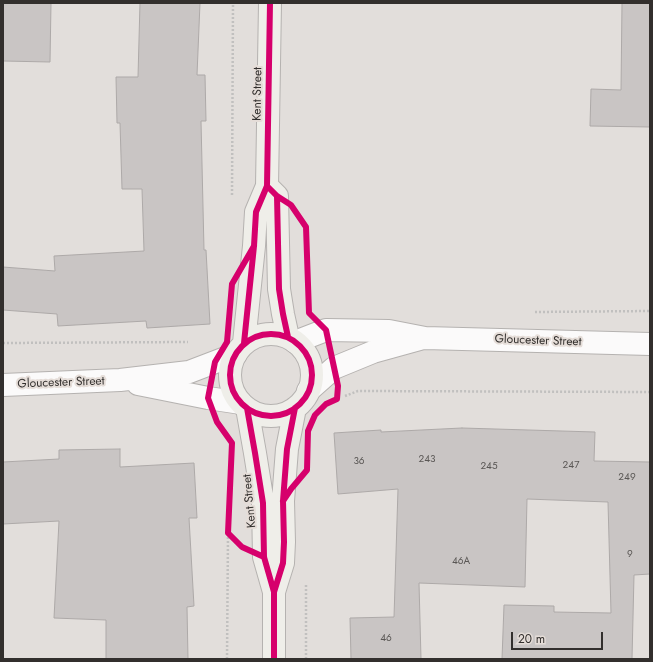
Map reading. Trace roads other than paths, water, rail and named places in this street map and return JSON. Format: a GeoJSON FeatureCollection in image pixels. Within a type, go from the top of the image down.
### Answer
{"type":"FeatureCollection","features":[{"type":"Feature","properties":{"kind":"main road","name":"Kent Street"},"geometry":{"type":"LineString","coordinates":[[240,348],[254,246],[256,212],[267,186],[270,3]]}},
{"type":"Feature","properties":{"kind":"main road"},"geometry":{"type":"LineString","coordinates":[[267,186],[277,196],[279,289],[283,314],[291,340]]}},
{"type":"Feature","properties":{"kind":"main road"},"geometry":{"type":"LineString","coordinates":[[265,334],[277,334],[302,347],[308,357],[312,380],[308,391],[300,403],[286,413],[276,416],[266,416],[255,413],[244,406],[235,394],[231,385],[230,374],[231,363],[240,348],[254,337],[265,334]]}},
{"type":"Feature","properties":{"kind":"main road","name":"Kent Street"},"geometry":{"type":"LineString","coordinates":[[244,406],[255,453],[263,503],[264,557],[274,592],[274,659]]}},
{"type":"Feature","properties":{"kind":"main road","name":"Kent Street"},"geometry":{"type":"LineString","coordinates":[[274,592],[283,563],[283,501],[287,449],[295,408]]}},
{"type":"Feature","properties":{"kind":"street","name":"Gloucester Street"},"geometry":{"type":"LineString","coordinates":[[291,340],[326,330],[389,331],[425,338],[650,344]]}},
{"type":"Feature","properties":{"kind":"street","name":"Gloucester Street"},"geometry":{"type":"LineString","coordinates":[[308,391],[334,368],[374,352],[425,338]]}},
{"type":"Feature","properties":{"kind":"street","name":"Gloucester Street"},"geometry":{"type":"LineString","coordinates":[[3,385],[120,380],[189,372],[240,348]]}},
{"type":"Feature","properties":{"kind":"street","name":"Gloucester Street"},"geometry":{"type":"LineString","coordinates":[[120,380],[244,406]]}}]}
